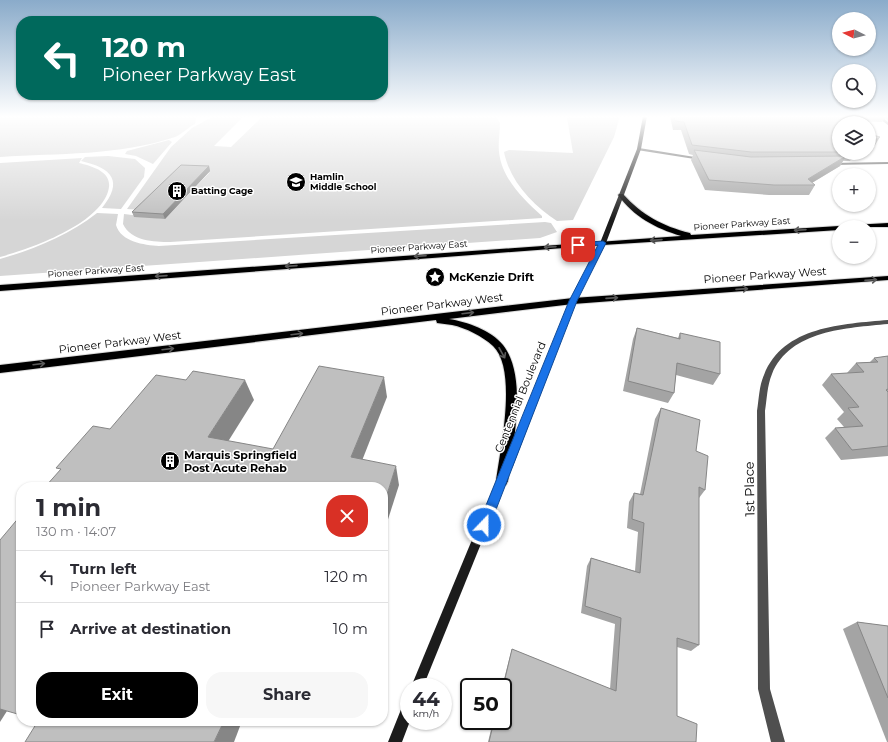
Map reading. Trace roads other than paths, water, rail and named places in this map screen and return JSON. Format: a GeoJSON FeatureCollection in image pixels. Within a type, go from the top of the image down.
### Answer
{"type":"FeatureCollection","features":[{"type":"Feature","properties":{"kind":"main road","name":"Centennial Boulevard"},"geometry":{"type":"LineString","coordinates":[[421,678],[502,481],[573,301],[603,243],[638,151]]}},
{"type":"Feature","properties":{"kind":"main road"},"geometry":{"type":"LineString","coordinates":[[621,195],[634,211],[653,224],[696,237]]}},
{"type":"Feature","properties":{"kind":"main road"},"geometry":{"type":"LineString","coordinates":[[876,226],[888,225]]}},
{"type":"Feature","properties":{"kind":"main road","name":"Pioneer Parkway East"},"geometry":{"type":"LineString","coordinates":[[0,288],[603,243],[832,228]]}},
{"type":"Feature","properties":{"kind":"main road","name":"Pioneer Parkway West"},"geometry":{"type":"LineString","coordinates":[[0,369],[573,301],[888,278]]}},
{"type":"Feature","properties":{"kind":"main road"},"geometry":{"type":"LineString","coordinates":[[404,321],[446,321],[467,326],[491,339],[503,352],[510,377],[510,406],[502,481]]}},
{"type":"Feature","properties":{"kind":"main road"},"geometry":{"type":"LineString","coordinates":[[395,742],[400,730]]}},
{"type":"Feature","properties":{"kind":"street"},"geometry":{"type":"LineString","coordinates":[[649,151],[708,160]]}},
{"type":"Feature","properties":{"kind":"street"},"geometry":{"type":"LineString","coordinates":[[824,164],[888,163]]}},
{"type":"Feature","properties":{"kind":"street","name":"1st Place"},"geometry":{"type":"LineString","coordinates":[[778,742],[764,688],[761,410],[768,374],[783,350],[815,332],[888,322]]}},
{"type":"Feature","properties":{"kind":"place","name":"Hamlin Middle School"},"geometry":{"type":"Point","coordinates":[296,182]}},
{"type":"Feature","properties":{"kind":"place","name":"Batting Cage"},"geometry":{"type":"Point","coordinates":[177,191]}},
{"type":"Feature","properties":{"kind":"place","name":"McKenzie Drift"},"geometry":{"type":"Point","coordinates":[435,277]}},
{"type":"Feature","properties":{"kind":"place","name":"Marquis Springfield Post Acute Rehab"},"geometry":{"type":"Point","coordinates":[170,461]}}]}
